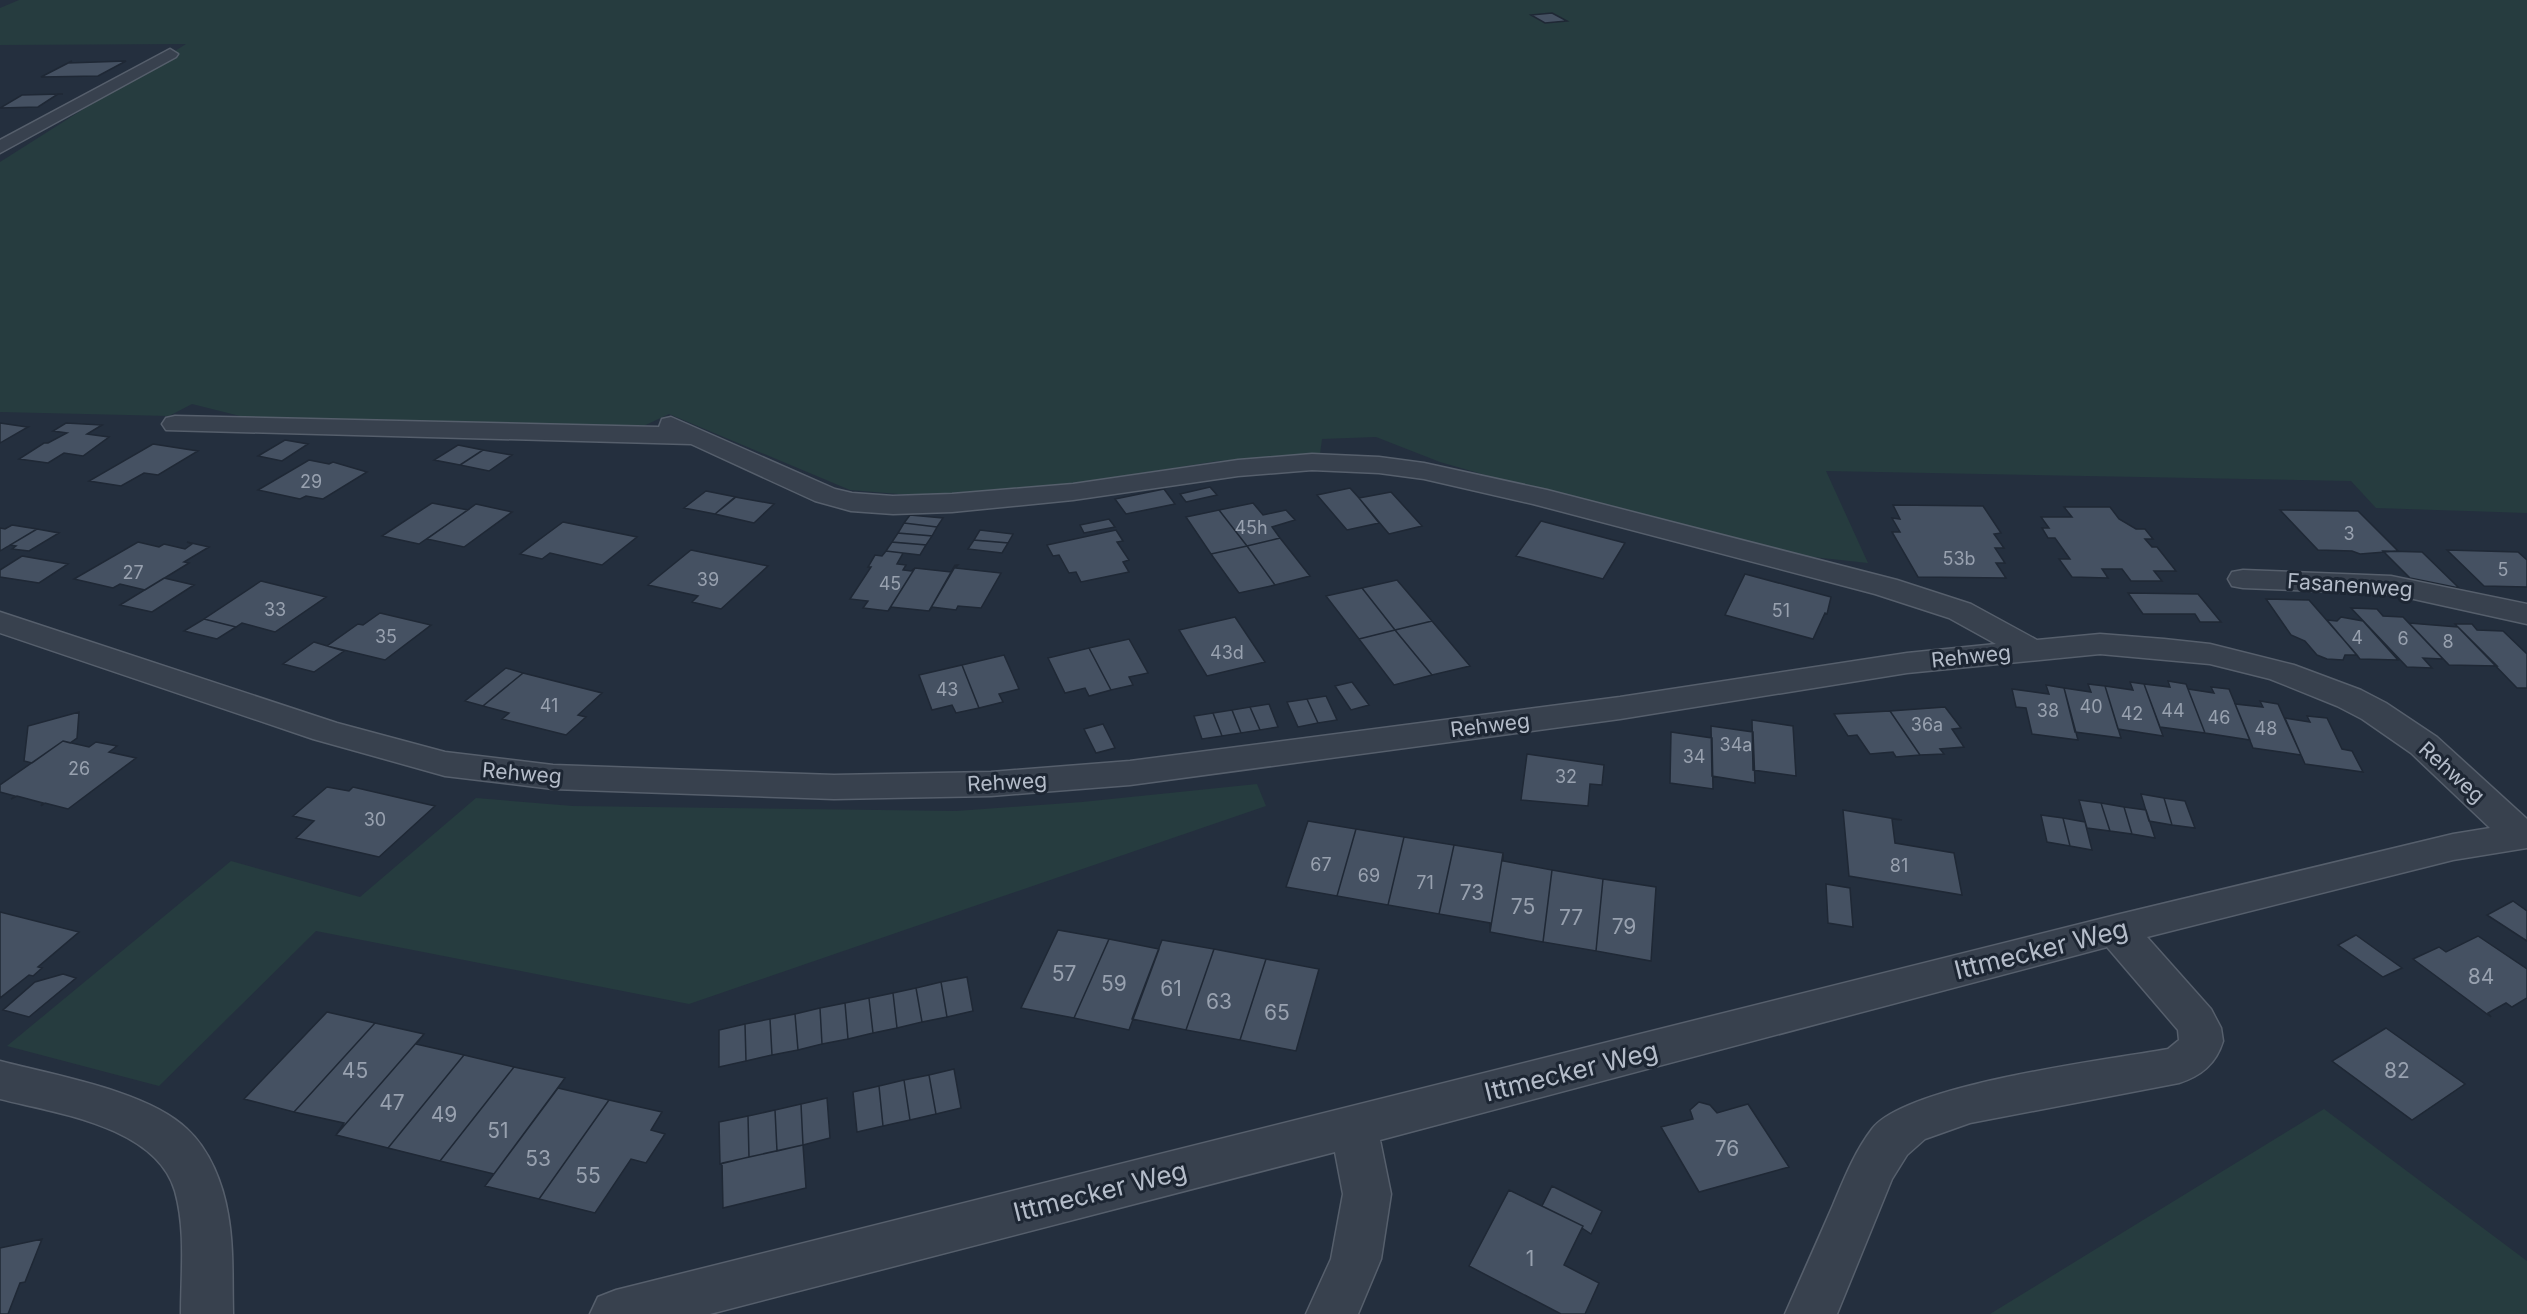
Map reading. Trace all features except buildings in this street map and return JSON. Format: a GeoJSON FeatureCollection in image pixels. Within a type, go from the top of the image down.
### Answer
{"type":"FeatureCollection","features":[{"type":"Feature","properties":{"kind":"street"},"geometry":{"type":"LineString","coordinates":[[0,147],[170,54]]}},
{"type":"Feature","properties":{"kind":"street","name":"Rehweg"},"geometry":{"type":"LineString","coordinates":[[175,424],[683,430],[825,495],[851,502],[893,505],[1026,498],[1238,468],[1302,463],[1358,464],[1424,471],[1537,496],[1887,587],[1960,611],[2030,650]]}},
{"type":"Feature","properties":{"kind":"street","name":"Fasanenweg"},"geometry":{"type":"LineString","coordinates":[[2243,579],[2391,585],[2527,614]]}},
{"type":"Feature","properties":{"kind":"street","name":"Rehweg"},"geometry":{"type":"LineString","coordinates":[[0,622],[325,731],[445,764],[496,772],[553,777],[834,787],[991,784],[1130,773],[1620,708],[1907,663],[2100,644],[2175,650],[2246,662],[2320,685],[2374,711],[2424,745],[2525,836]]}},
{"type":"Feature","properties":{"kind":"street","name":"Ittmecker Weg"},"geometry":{"type":"LineString","coordinates":[[616,1314],[1354,1127],[2116,930],[2453,847],[2525,836]]}},
{"type":"Feature","properties":{"kind":"street"},"geometry":{"type":"LineString","coordinates":[[1811,1314],[1872,1170],[1890,1141],[1909,1125],[1931,1115],[1970,1104],[2179,1065],[2195,1055],[2201,1045],[2202,1032],[2196,1021],[2116,930]]}},
{"type":"Feature","properties":{"kind":"street"},"geometry":{"type":"LineString","coordinates":[[0,1080],[97,1107],[139,1123],[164,1138],[180,1154],[191,1172],[201,1200],[207,1314]]}},
{"type":"Feature","properties":{"kind":"street"},"geometry":{"type":"LineString","coordinates":[[1332,1314],[1356,1259],[1367,1194],[1354,1127]]}},
{"type":"Feature","properties":{"kind":"green space"},"geometry":{"type":"Polygon","coordinates":[[[19,0],[2527,0],[2527,513],[2376,508],[2351,481],[1826,471],[1868,563],[1747,550],[1440,462],[1376,437],[1322,439],[1320,454],[1218,461],[1048,488],[946,495],[850,490],[669,414],[633,431],[268,423],[192,404],[169,416],[0,412],[0,162],[186,44],[0,45],[0,8],[19,0]]]}},
{"type":"Feature","properties":{"kind":"green space"},"geometry":{"type":"Polygon","coordinates":[[[1257,784],[1266,806],[689,1004],[316,931],[159,1086],[7,1046],[231,861],[360,897],[476,798],[573,806],[956,811],[1082,802],[1257,784]]]}},
{"type":"Feature","properties":{"kind":"green space"},"geometry":{"type":"Polygon","coordinates":[[[2324,1109],[2527,1261],[2527,1314],[1990,1314],[2324,1109]]]}}]}
